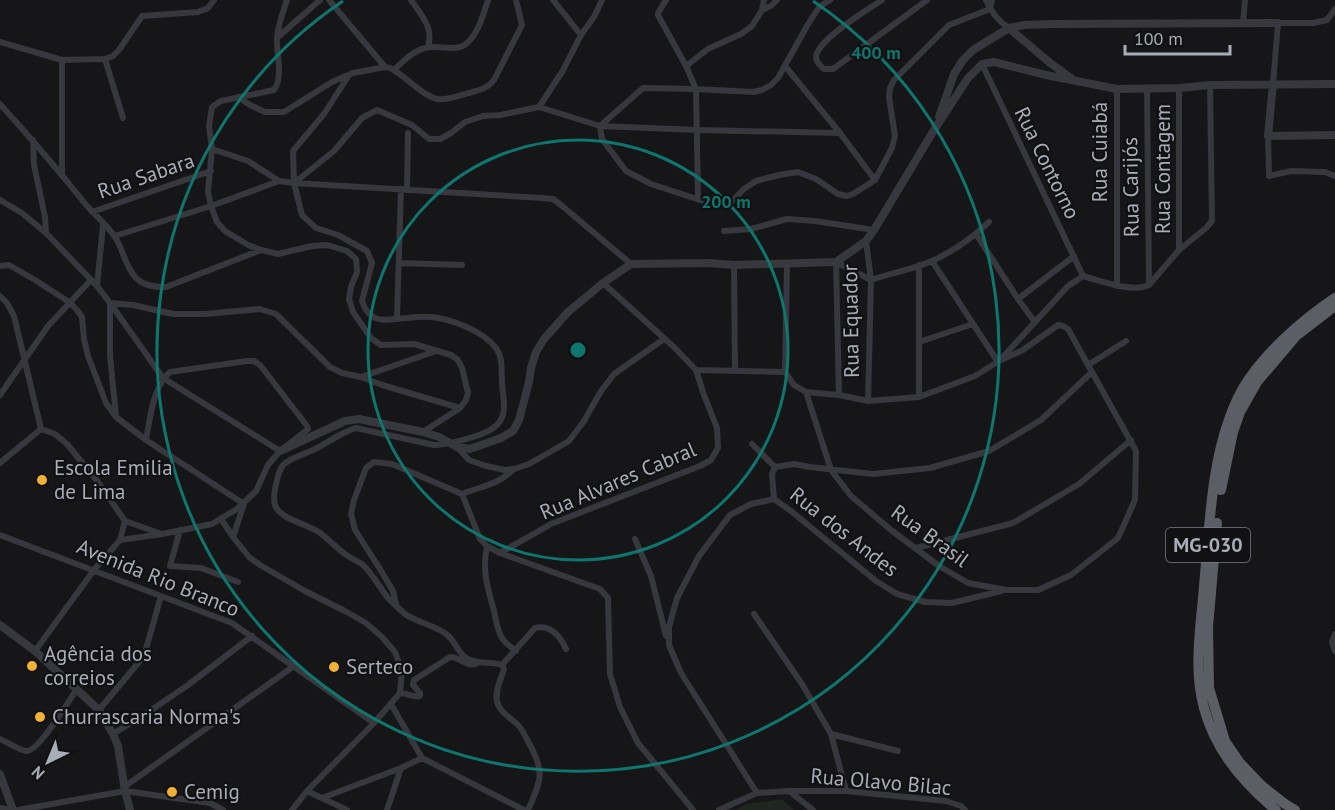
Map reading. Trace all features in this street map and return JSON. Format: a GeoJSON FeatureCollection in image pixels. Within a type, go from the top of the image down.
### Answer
{"type":"FeatureCollection","features":[{"type":"Feature","properties":{"kind":"highway","name":"MG-030"},"geometry":{"type":"LineString","coordinates":[[1276,810],[1235,771],[1219,746],[1204,710],[1198,658],[1211,516],[1220,452],[1226,430],[1243,390],[1276,347],[1316,311],[1335,298]]}},
{"type":"Feature","properties":{"kind":"highway","name":"MG-030"},"geometry":{"type":"LineString","coordinates":[[1295,810],[1262,786],[1240,763],[1225,741],[1209,688],[1208,627],[1220,496],[1233,432],[1240,412],[1257,382],[1296,336],[1335,306]]}},
{"type":"Feature","properties":{"kind":"street"},"geometry":{"type":"LineString","coordinates":[[0,42],[62,60],[105,59],[113,56],[119,50],[142,16],[198,12],[208,8],[214,0]]}},
{"type":"Feature","properties":{"kind":"street"},"geometry":{"type":"LineString","coordinates":[[287,0],[277,38],[279,75],[274,90],[221,101],[213,107],[209,126],[212,149],[208,192],[211,206],[217,222],[225,231],[261,250],[278,254],[327,245],[347,251],[356,259],[357,272],[348,299],[353,312],[371,338],[381,345],[414,344],[451,355],[458,360],[468,393],[466,400],[460,408],[423,432]]}},
{"type":"Feature","properties":{"kind":"street"},"geometry":{"type":"LineString","coordinates":[[277,38],[320,0]]}},
{"type":"Feature","properties":{"kind":"street"},"geometry":{"type":"LineString","coordinates":[[329,0],[385,67]]}},
{"type":"Feature","properties":{"kind":"street"},"geometry":{"type":"LineString","coordinates":[[411,0],[427,24],[431,38],[428,47]]}},
{"type":"Feature","properties":{"kind":"street"},"geometry":{"type":"LineString","coordinates":[[394,70],[419,50],[428,47],[460,47],[467,43],[479,26],[488,0]]}},
{"type":"Feature","properties":{"kind":"street"},"geometry":{"type":"LineString","coordinates":[[238,97],[265,112],[284,112],[332,82],[353,73],[385,67],[394,70],[437,99],[447,99],[484,89],[494,80],[522,25],[516,0]]}},
{"type":"Feature","properties":{"kind":"street"},"geometry":{"type":"LineString","coordinates":[[553,0],[581,35]]}},
{"type":"Feature","properties":{"kind":"street"},"geometry":{"type":"LineString","coordinates":[[539,107],[562,72],[602,0]]}},
{"type":"Feature","properties":{"kind":"street"},"geometry":{"type":"LineString","coordinates":[[666,0],[658,14],[696,89],[698,199]]}},
{"type":"Feature","properties":{"kind":"street"},"geometry":{"type":"LineString","coordinates":[[686,66],[708,49],[741,34],[752,26],[762,10],[764,0]]}},
{"type":"Feature","properties":{"kind":"street"},"geometry":{"type":"LineString","coordinates":[[762,10],[777,0]]}},
{"type":"Feature","properties":{"kind":"street"},"geometry":{"type":"LineString","coordinates":[[814,0],[819,8]]}},
{"type":"Feature","properties":{"kind":"street"},"geometry":{"type":"LineString","coordinates":[[600,126],[643,88],[753,92],[762,90],[778,78],[819,8],[830,0]]}},
{"type":"Feature","properties":{"kind":"street"},"geometry":{"type":"LineString","coordinates":[[882,0],[826,39],[816,58],[818,64],[824,69],[833,69],[927,0]]}},
{"type":"Feature","properties":{"kind":"street"},"geometry":{"type":"LineString","coordinates":[[986,0],[1002,24],[1076,81]]}},
{"type":"Feature","properties":{"kind":"street"},"geometry":{"type":"LineString","coordinates":[[990,9],[992,0]]}},
{"type":"Feature","properties":{"kind":"street"},"geometry":{"type":"LineString","coordinates":[[1243,23],[1245,0]]}},
{"type":"Feature","properties":{"kind":"street"},"geometry":{"type":"LineString","coordinates":[[600,126],[602,139],[626,171],[651,184],[712,204],[728,205],[756,181],[798,172],[816,179],[838,194],[847,196],[875,180],[892,148],[895,136],[889,97],[894,80],[949,25],[990,9]]}},
{"type":"Feature","properties":{"kind":"street"},"geometry":{"type":"LineString","coordinates":[[934,130],[954,74],[963,60],[973,50],[1009,28],[1042,24],[1313,23],[1327,20],[1335,9]]}},
{"type":"Feature","properties":{"kind":"street"},"geometry":{"type":"LineString","coordinates":[[1278,23],[1268,136],[1269,176],[1292,171],[1325,171],[1335,176]]}},
{"type":"Feature","properties":{"kind":"street"},"geometry":{"type":"LineString","coordinates":[[105,59],[123,118]]}},
{"type":"Feature","properties":{"kind":"street"},"geometry":{"type":"LineString","coordinates":[[62,60],[62,175]]}},
{"type":"Feature","properties":{"kind":"street"},"geometry":{"type":"LineString","coordinates":[[836,262],[866,241],[968,78],[982,64],[994,62],[1116,89],[1210,85],[1335,84]]}},
{"type":"Feature","properties":{"kind":"street"},"geometry":{"type":"LineString","coordinates":[[1046,75],[1049,62]]}},
{"type":"Feature","properties":{"kind":"street","name":"Rua Contorno"},"geometry":{"type":"LineString","coordinates":[[982,64],[1083,276]]}},
{"type":"Feature","properties":{"kind":"street"},"geometry":{"type":"LineString","coordinates":[[785,66],[875,180]]}},
{"type":"Feature","properties":{"kind":"street"},"geometry":{"type":"LineString","coordinates":[[349,75],[324,114],[293,151],[294,183],[302,215],[316,228],[338,235],[367,251],[372,263],[362,301],[373,318],[383,320],[430,317],[448,320],[476,331],[497,349],[501,362],[504,417],[497,426],[454,444],[445,445],[434,445],[356,428],[345,431],[312,451],[300,455],[280,469],[274,498],[275,506],[279,512],[292,520],[318,531],[348,556],[362,564],[397,607],[407,615],[444,632],[466,658],[502,665]]}},
{"type":"Feature","properties":{"kind":"street"},"geometry":{"type":"LineString","coordinates":[[787,263],[785,372],[794,385],[806,392],[868,401],[919,397],[975,376],[999,361],[1068,286],[1083,276],[1117,286],[1143,288],[1149,285],[1179,250],[1212,221],[1210,85]]}},
{"type":"Feature","properties":{"kind":"street","name":"Rua Carijós"},"geometry":{"type":"LineString","coordinates":[[1146,88],[1149,285]]}},
{"type":"Feature","properties":{"kind":"street","name":"Rua Contagem"},"geometry":{"type":"LineString","coordinates":[[1179,88],[1179,250]]}},
{"type":"Feature","properties":{"kind":"street","name":"Rua Cuiabá"},"geometry":{"type":"LineString","coordinates":[[1116,89],[1117,286]]}},
{"type":"Feature","properties":{"kind":"street"},"geometry":{"type":"LineString","coordinates":[[0,104],[115,236],[130,269],[145,284],[166,287],[261,250]]}},
{"type":"Feature","properties":{"kind":"street"},"geometry":{"type":"LineString","coordinates":[[294,183],[334,151],[362,118],[377,110],[412,125],[429,139],[440,139],[465,122],[483,116],[539,107],[600,126],[840,133]]}},
{"type":"Feature","properties":{"kind":"street"},"geometry":{"type":"LineString","coordinates":[[397,318],[408,133]]}},
{"type":"Feature","properties":{"kind":"street"},"geometry":{"type":"LineString","coordinates":[[1268,136],[1335,135]]}},
{"type":"Feature","properties":{"kind":"street"},"geometry":{"type":"LineString","coordinates":[[33,140],[34,165],[46,233]]}},
{"type":"Feature","properties":{"kind":"street"},"geometry":{"type":"LineString","coordinates":[[212,149],[248,161],[279,181],[553,199],[630,264]]}},
{"type":"Feature","properties":{"kind":"street","name":"Rua Sabara"},"geometry":{"type":"LineString","coordinates":[[92,212],[211,171]]}},
{"type":"Feature","properties":{"kind":"street"},"geometry":{"type":"LineString","coordinates":[[115,236],[211,206],[279,181]]}},
{"type":"Feature","properties":{"kind":"street"},"geometry":{"type":"LineString","coordinates":[[0,200],[22,213],[46,233],[97,286],[163,378],[280,452]]}},
{"type":"Feature","properties":{"kind":"street"},"geometry":{"type":"LineString","coordinates":[[724,231],[751,229],[787,219],[874,230]]}},
{"type":"Feature","properties":{"kind":"street"},"geometry":{"type":"LineString","coordinates":[[280,452],[345,421],[359,418],[423,432],[470,449],[501,438],[513,431],[519,420],[531,368],[544,339],[568,312],[630,264],[734,265],[836,262],[871,280],[933,261],[976,234],[989,222]]}},
{"type":"Feature","properties":{"kind":"street"},"geometry":{"type":"LineString","coordinates":[[97,286],[104,225]]}},
{"type":"Feature","properties":{"kind":"street"},"geometry":{"type":"LineString","coordinates":[[976,234],[1034,321]]}},
{"type":"Feature","properties":{"kind":"street","name":"Rua Equador"},"geometry":{"type":"LineString","coordinates":[[866,241],[871,280],[868,401]]}},
{"type":"Feature","properties":{"kind":"street"},"geometry":{"type":"LineString","coordinates":[[1018,299],[1074,256]]}},
{"type":"Feature","properties":{"kind":"street"},"geometry":{"type":"LineString","coordinates":[[933,261],[999,361]]}},
{"type":"Feature","properties":{"kind":"street"},"geometry":{"type":"LineString","coordinates":[[836,262],[839,395]]}},
{"type":"Feature","properties":{"kind":"street"},"geometry":{"type":"LineString","coordinates":[[399,263],[462,265]]}},
{"type":"Feature","properties":{"kind":"street"},"geometry":{"type":"LineString","coordinates":[[0,266],[9,265],[35,280],[69,302],[82,317],[88,356],[106,403],[116,417],[146,440],[244,504]]}},
{"type":"Feature","properties":{"kind":"street"},"geometry":{"type":"LineString","coordinates":[[734,265],[735,371]]}},
{"type":"Feature","properties":{"kind":"street"},"geometry":{"type":"LineString","coordinates":[[919,265],[919,397]]}},
{"type":"Feature","properties":{"kind":"street"},"geometry":{"type":"LineString","coordinates":[[0,395],[48,326],[91,280]]}},
{"type":"Feature","properties":{"kind":"street","name":"Rua Alvares Cabral"},"geometry":{"type":"LineString","coordinates":[[500,553],[551,524],[690,470],[711,459],[718,448],[717,428],[696,370],[603,283]]}},
{"type":"Feature","properties":{"kind":"street"},"geometry":{"type":"LineString","coordinates":[[0,296],[14,316],[40,429]]}},
{"type":"Feature","properties":{"kind":"street"},"geometry":{"type":"LineString","coordinates":[[110,303],[133,305],[173,314],[205,314],[260,309],[276,314],[330,367],[342,374],[361,377],[460,408]]}},
{"type":"Feature","properties":{"kind":"street"},"geometry":{"type":"LineString","coordinates":[[110,303],[110,356],[116,417]]}},
{"type":"Feature","properties":{"kind":"street"},"geometry":{"type":"LineString","coordinates":[[919,342],[973,324]]}},
{"type":"Feature","properties":{"kind":"street","name":"Rua Brasil"},"geometry":{"type":"LineString","coordinates":[[806,392],[831,470],[851,496],[939,566],[968,583],[1006,590],[1038,590],[1071,574],[1118,538],[1135,500],[1136,451],[1068,329],[1058,325],[1023,350],[999,361]]}},
{"type":"Feature","properties":{"kind":"street"},"geometry":{"type":"LineString","coordinates":[[454,444],[469,460],[486,466],[505,470],[528,464],[569,441],[614,374],[664,339]]}},
{"type":"Feature","properties":{"kind":"street"},"geometry":{"type":"LineString","coordinates":[[1088,365],[1126,341]]}},
{"type":"Feature","properties":{"kind":"street"},"geometry":{"type":"LineString","coordinates":[[361,377],[436,351]]}},
{"type":"Feature","properties":{"kind":"street"},"geometry":{"type":"LineString","coordinates":[[120,540],[212,524],[221,519],[244,504],[256,491],[268,465],[308,429],[260,365],[254,361],[247,361],[170,372],[163,378],[152,405],[146,440]]}},
{"type":"Feature","properties":{"kind":"street"},"geometry":{"type":"LineString","coordinates":[[696,370],[785,372]]}},
{"type":"Feature","properties":{"kind":"street"},"geometry":{"type":"LineString","coordinates":[[774,499],[772,474],[775,467],[779,465],[794,464],[873,474],[930,468],[989,451],[1041,420],[1092,372]]}},
{"type":"Feature","properties":{"kind":"street"},"geometry":{"type":"LineString","coordinates":[[0,464],[40,429]]}},
{"type":"Feature","properties":{"kind":"street"},"geometry":{"type":"LineString","coordinates":[[40,429],[55,434],[67,444],[98,482],[125,521],[162,534]]}},
{"type":"Feature","properties":{"kind":"street"},"geometry":{"type":"LineString","coordinates":[[916,548],[1013,523],[1079,484],[1131,440]]}},
{"type":"Feature","properties":{"kind":"street"},"geometry":{"type":"LineString","coordinates":[[752,444],[775,467]]}},
{"type":"Feature","properties":{"kind":"street"},"geometry":{"type":"LineString","coordinates":[[397,607],[393,591],[385,576],[355,531],[351,514],[366,468],[374,462],[392,464],[462,494],[506,478],[514,469]]}},
{"type":"Feature","properties":{"kind":"street"},"geometry":{"type":"LineString","coordinates":[[462,494],[480,539],[487,546],[500,553],[600,589],[608,598],[610,674],[620,707],[638,743],[693,810]]}},
{"type":"Feature","properties":{"kind":"street","name":"Rua dos Andes"},"geometry":{"type":"LineString","coordinates":[[757,793],[681,673],[669,645],[669,627],[677,598],[699,556],[730,515],[751,504],[774,499],[876,581],[897,594],[925,602],[952,603],[1006,590]]}},
{"type":"Feature","properties":{"kind":"street"},"geometry":{"type":"LineString","coordinates":[[233,537],[244,504]]}},
{"type":"Feature","properties":{"kind":"street"},"geometry":{"type":"LineString","coordinates":[[221,519],[249,557],[260,565],[366,623],[396,652],[402,672],[400,693],[292,810]]}},
{"type":"Feature","properties":{"kind":"street"},"geometry":{"type":"LineString","coordinates":[[35,651],[94,570],[120,540],[125,521]]}},
{"type":"Feature","properties":{"kind":"street"},"geometry":{"type":"LineString","coordinates":[[180,530],[170,566],[201,568],[238,582]]}},
{"type":"Feature","properties":{"kind":"street","name":"Avenida Rio Branco"},"geometry":{"type":"LineString","coordinates":[[0,535],[232,623],[374,723]]}},
{"type":"Feature","properties":{"kind":"street"},"geometry":{"type":"LineString","coordinates":[[635,539],[651,576],[669,645]]}},
{"type":"Feature","properties":{"kind":"street"},"geometry":{"type":"LineString","coordinates":[[487,546],[485,580],[497,626],[500,636],[516,651]]}},
{"type":"Feature","properties":{"kind":"street"},"geometry":{"type":"LineString","coordinates":[[99,710],[144,656],[161,596]]}},
{"type":"Feature","properties":{"kind":"street"},"geometry":{"type":"LineString","coordinates":[[754,614],[802,684],[831,735],[846,791]]}},
{"type":"Feature","properties":{"kind":"street"},"geometry":{"type":"LineString","coordinates":[[0,625],[35,651],[99,710],[118,746],[124,789],[130,810]]}},
{"type":"Feature","properties":{"kind":"street"},"geometry":{"type":"LineString","coordinates":[[502,665],[535,628],[541,626],[560,636],[566,649]]}},
{"type":"Feature","properties":{"kind":"street"},"geometry":{"type":"LineString","coordinates":[[1335,634],[1332,642],[1335,651]]}},
{"type":"Feature","properties":{"kind":"street"},"geometry":{"type":"LineString","coordinates":[[113,734],[188,685],[252,636]]}},
{"type":"Feature","properties":{"kind":"street"},"geometry":{"type":"LineString","coordinates":[[400,693],[420,696],[413,685],[414,680],[450,657],[471,665],[478,662]]}},
{"type":"Feature","properties":{"kind":"street"},"geometry":{"type":"LineString","coordinates":[[391,704],[422,758],[526,810],[536,792],[540,767],[519,727],[501,710],[497,701],[497,691],[504,669],[502,665]]}},
{"type":"Feature","properties":{"kind":"street"},"geometry":{"type":"LineString","coordinates":[[124,789],[294,666]]}},
{"type":"Feature","properties":{"kind":"street"},"geometry":{"type":"LineString","coordinates":[[0,738],[27,751],[32,750],[48,732],[77,688]]}},
{"type":"Feature","properties":{"kind":"street"},"geometry":{"type":"LineString","coordinates":[[831,735],[898,751]]}},
{"type":"Feature","properties":{"kind":"street"},"geometry":{"type":"LineString","coordinates":[[322,798],[422,758]]}},
{"type":"Feature","properties":{"kind":"street"},"geometry":{"type":"LineString","coordinates":[[387,810],[401,768]]}},
{"type":"Feature","properties":{"kind":"street"},"geometry":{"type":"LineString","coordinates":[[0,774],[14,810]]}},
{"type":"Feature","properties":{"kind":"street"},"geometry":{"type":"LineString","coordinates":[[0,808],[14,810],[124,789],[210,803],[223,810]]}},
{"type":"Feature","properties":{"kind":"street"},"geometry":{"type":"LineString","coordinates":[[308,791],[347,810]]}},
{"type":"Feature","properties":{"kind":"street"},"geometry":{"type":"LineString","coordinates":[[719,810],[757,793],[788,791]]}},
{"type":"Feature","properties":{"kind":"street","name":"Rua Olavo Bilac"},"geometry":{"type":"LineString","coordinates":[[788,791],[846,791],[946,801],[961,806],[965,810]]}},
{"type":"Feature","properties":{"kind":"street","name":"Rua Olavo Bilac"},"geometry":{"type":"LineString","coordinates":[[788,791],[813,810]]}},
{"type":"Feature","properties":{"kind":"shaded area"},"geometry":{"type":"Polygon","coordinates":[[[782,799],[794,810],[736,810],[747,804],[782,799]]]}},
{"type":"Feature","properties":{"kind":"place","name":"Escola Emilia de Lima"},"geometry":{"type":"Point","coordinates":[42,480]}},
{"type":"Feature","properties":{"kind":"place","name":"Agência dos correios"},"geometry":{"type":"Point","coordinates":[32,666]}},
{"type":"Feature","properties":{"kind":"place","name":"Serteco"},"geometry":{"type":"Point","coordinates":[334,667]}},
{"type":"Feature","properties":{"kind":"place","name":"Churrascaria Norma's"},"geometry":{"type":"Point","coordinates":[40,717]}},
{"type":"Feature","properties":{"kind":"place","name":"Cemig"},"geometry":{"type":"Point","coordinates":[172,792]}}]}
